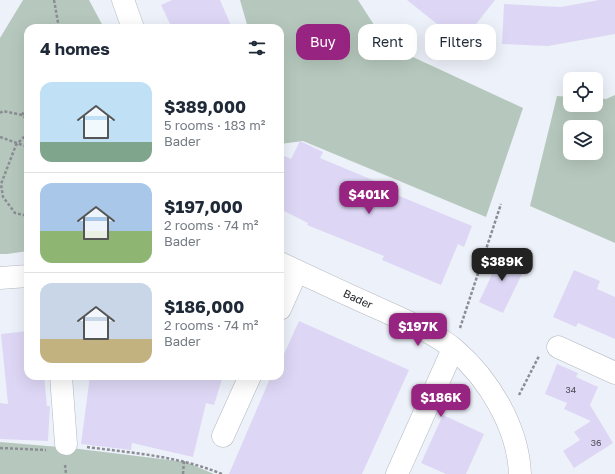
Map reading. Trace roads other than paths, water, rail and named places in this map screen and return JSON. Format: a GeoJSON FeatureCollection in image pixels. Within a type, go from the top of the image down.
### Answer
{"type":"FeatureCollection","features":[{"type":"Feature","properties":{"kind":"street"},"geometry":{"type":"LineString","coordinates":[[123,0],[132,24]]}},
{"type":"Feature","properties":{"kind":"street"},"geometry":{"type":"LineString","coordinates":[[284,290],[289,267]]}},
{"type":"Feature","properties":{"kind":"street","name":"Bader"},"geometry":{"type":"LineString","coordinates":[[289,267],[417,326],[453,349],[484,380],[507,418],[520,459],[520,474]]}},
{"type":"Feature","properties":{"kind":"street"},"geometry":{"type":"LineString","coordinates":[[0,278],[24,276]]}},
{"type":"Feature","properties":{"kind":"street"},"geometry":{"type":"LineString","coordinates":[[558,347],[615,373]]}},
{"type":"Feature","properties":{"kind":"street"},"geometry":{"type":"LineString","coordinates":[[398,474],[453,349]]}},
{"type":"Feature","properties":{"kind":"street"},"geometry":{"type":"LineString","coordinates":[[61,380],[66,444]]}},
{"type":"Feature","properties":{"kind":"street"},"geometry":{"type":"LineString","coordinates":[[223,436],[248,380]]}}]}
